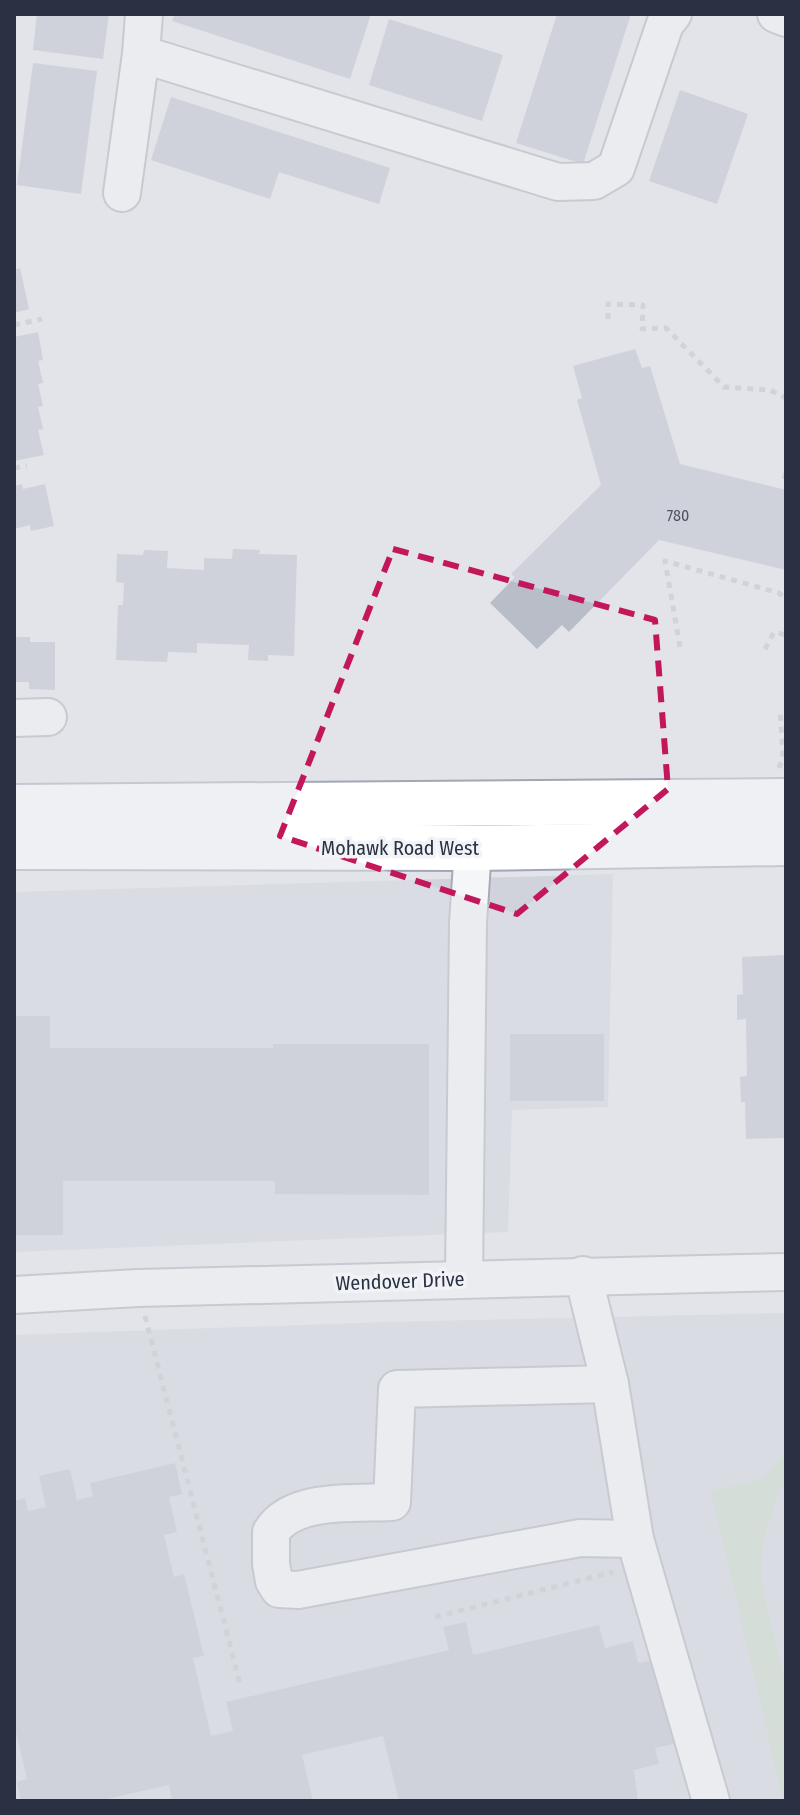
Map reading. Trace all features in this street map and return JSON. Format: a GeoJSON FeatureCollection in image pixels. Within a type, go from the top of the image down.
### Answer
{"type":"FeatureCollection","features":[{"type":"Feature","properties":{"kind":"main road"},"geometry":{"type":"LineString","coordinates":[[14,807],[782,801]]}},
{"type":"Feature","properties":{"kind":"main road"},"geometry":{"type":"LineString","coordinates":[[473,848],[533,802]]}},
{"type":"Feature","properties":{"kind":"main road","name":"Mohawk Road West"},"geometry":{"type":"LineString","coordinates":[[14,847],[473,848],[786,843]]}},
{"type":"Feature","properties":{"kind":"street"},"geometry":{"type":"LineString","coordinates":[[122,193],[144,14]]}},
{"type":"Feature","properties":{"kind":"street"},"geometry":{"type":"LineString","coordinates":[[141,54],[558,182],[594,181],[616,168],[665,24],[673,14]]}},
{"type":"Feature","properties":{"kind":"street"},"geometry":{"type":"LineString","coordinates":[[776,14],[786,18]]}},
{"type":"Feature","properties":{"kind":"street"},"geometry":{"type":"LineString","coordinates":[[464,1279],[468,923],[473,848]]}},
{"type":"Feature","properties":{"kind":"street","name":"Wendover Drive"},"geometry":{"type":"LineString","coordinates":[[14,1295],[138,1288],[786,1272]]}},
{"type":"Feature","properties":{"kind":"street"},"geometry":{"type":"LineString","coordinates":[[583,1275],[610,1384],[640,1552],[711,1801]]}},
{"type":"Feature","properties":{"kind":"street"},"geometry":{"type":"LineString","coordinates":[[610,1384],[397,1389],[392,1502],[308,1507],[286,1514],[271,1532],[274,1581],[279,1589],[298,1590],[580,1538],[640,1552]]}},
{"type":"Feature","properties":{"kind":"path"},"geometry":{"type":"LineString","coordinates":[[608,319],[608,304],[643,305],[642,329],[666,328],[724,387],[770,390],[786,398]]}},
{"type":"Feature","properties":{"kind":"path"},"geometry":{"type":"LineString","coordinates":[[14,325],[42,319]]}},
{"type":"Feature","properties":{"kind":"path"},"geometry":{"type":"LineString","coordinates":[[14,468],[27,466]]}},
{"type":"Feature","properties":{"kind":"path"},"geometry":{"type":"LineString","coordinates":[[680,647],[665,561],[779,593],[786,599]]}},
{"type":"Feature","properties":{"kind":"path"},"geometry":{"type":"LineString","coordinates":[[765,649],[774,632],[786,635]]}},
{"type":"Feature","properties":{"kind":"path"},"geometry":{"type":"LineString","coordinates":[[780,709],[783,757],[776,773],[782,801]]}},
{"type":"Feature","properties":{"kind":"path"},"geometry":{"type":"LineString","coordinates":[[138,1288],[240,1684]]}},
{"type":"Feature","properties":{"kind":"path"},"geometry":{"type":"LineString","coordinates":[[435,1617],[640,1552]]}},
{"type":"Feature","properties":{"kind":"highlighted area"},"geometry":{"type":"Polygon","coordinates":[[[393,549],[655,620],[668,789],[517,914],[280,836],[393,549]]]}},
{"type":"Feature","properties":{"kind":"shaded area"},"geometry":{"type":"Polygon","coordinates":[[[613,874],[608,1107],[512,1110],[508,1232],[14,1252],[14,892],[613,874]]]}},
{"type":"Feature","properties":{"kind":"shaded area"},"geometry":{"type":"Polygon","coordinates":[[[786,1313],[786,1801],[14,1801],[14,1335],[786,1313]]]}},
{"type":"Feature","properties":{"kind":"green space"},"geometry":{"type":"Polygon","coordinates":[[[786,1450],[786,1483],[780,1490],[763,1541],[761,1580],[786,1686],[786,1801],[783,1801],[711,1491],[764,1479],[786,1450]]]}},
{"type":"Feature","properties":{"kind":"building"},"geometry":{"type":"Polygon","coordinates":[[[37,14],[109,14],[103,59],[33,50],[37,14]]]}},
{"type":"Feature","properties":{"kind":"building"},"geometry":{"type":"Polygon","coordinates":[[[175,14],[371,14],[350,79],[172,21],[175,14]]]}},
{"type":"Feature","properties":{"kind":"building"},"geometry":{"type":"Polygon","coordinates":[[[557,14],[631,14],[583,164],[516,143],[557,14]]]}},
{"type":"Feature","properties":{"kind":"building"},"geometry":{"type":"Polygon","coordinates":[[[389,19],[503,55],[482,121],[369,85],[389,19]]]}},
{"type":"Feature","properties":{"kind":"building"},"geometry":{"type":"Polygon","coordinates":[[[33,63],[97,71],[81,194],[17,185],[33,63]]]}},
{"type":"Feature","properties":{"kind":"building"},"geometry":{"type":"Polygon","coordinates":[[[680,90],[748,114],[717,204],[649,181],[680,90]]]}},
{"type":"Feature","properties":{"kind":"building"},"geometry":{"type":"Polygon","coordinates":[[[171,97],[390,168],[379,204],[279,172],[270,199],[151,160],[171,97]]]}},
{"type":"Feature","properties":{"kind":"building"},"geometry":{"type":"Polygon","coordinates":[[[20,268],[29,309],[14,313],[14,270],[20,268]]]}},
{"type":"Feature","properties":{"kind":"building"},"geometry":{"type":"Polygon","coordinates":[[[38,332],[43,360],[38,361],[43,383],[38,384],[43,406],[38,407],[43,429],[38,430],[44,455],[14,461],[14,337],[38,332]]]}},
{"type":"Feature","properties":{"kind":"building"},"geometry":{"type":"Polygon","coordinates":[[[635,349],[642,368],[650,366],[680,464],[786,490],[786,570],[659,540],[569,632],[562,625],[537,649],[490,603],[515,577],[511,574],[601,485],[577,400],[582,398],[573,366],[635,349]]]}},
{"type":"Feature","properties":{"kind":"building"},"geometry":{"type":"Polygon","coordinates":[[[22,484],[23,489],[45,484],[54,526],[31,531],[30,525],[14,529],[14,486],[22,484]]]}},
{"type":"Feature","properties":{"kind":"building"},"geometry":{"type":"Polygon","coordinates":[[[233,549],[260,550],[259,554],[297,555],[294,656],[268,655],[268,661],[248,660],[249,645],[197,643],[197,653],[168,652],[167,662],[116,660],[118,605],[123,605],[124,583],[116,582],[117,554],[143,555],[144,550],[168,551],[167,568],[204,570],[204,558],[232,559],[233,549]]]}},
{"type":"Feature","properties":{"kind":"building"},"geometry":{"type":"Polygon","coordinates":[[[14,637],[30,637],[30,642],[55,642],[55,690],[29,689],[29,682],[14,682],[14,637]]]}},
{"type":"Feature","properties":{"kind":"building"},"geometry":{"type":"Polygon","coordinates":[[[786,955],[786,1138],[746,1139],[745,1102],[741,1102],[740,1077],[747,1076],[746,1019],[737,1020],[737,995],[743,994],[742,957],[786,955]]]}},
{"type":"Feature","properties":{"kind":"building"},"geometry":{"type":"Polygon","coordinates":[[[14,1016],[50,1016],[50,1048],[429,1044],[429,1195],[275,1194],[275,1181],[63,1181],[63,1235],[14,1235],[14,1016]]]}},
{"type":"Feature","properties":{"kind":"building"},"geometry":{"type":"Polygon","coordinates":[[[510,1034],[604,1034],[604,1101],[510,1101],[510,1034]]]}},
{"type":"Feature","properties":{"kind":"building"},"geometry":{"type":"Polygon","coordinates":[[[175,1463],[182,1494],[169,1497],[177,1532],[164,1535],[174,1577],[184,1574],[204,1656],[193,1658],[211,1736],[233,1731],[226,1702],[449,1650],[443,1627],[466,1622],[473,1655],[599,1625],[605,1648],[633,1641],[638,1663],[654,1660],[674,1744],[655,1748],[659,1764],[634,1770],[638,1801],[399,1801],[383,1736],[302,1755],[313,1801],[172,1801],[169,1785],[98,1801],[21,1801],[17,1782],[27,1779],[14,1724],[14,1501],[25,1498],[28,1511],[46,1507],[39,1476],[70,1469],[77,1500],[93,1496],[90,1483],[175,1463]]]}}]}
